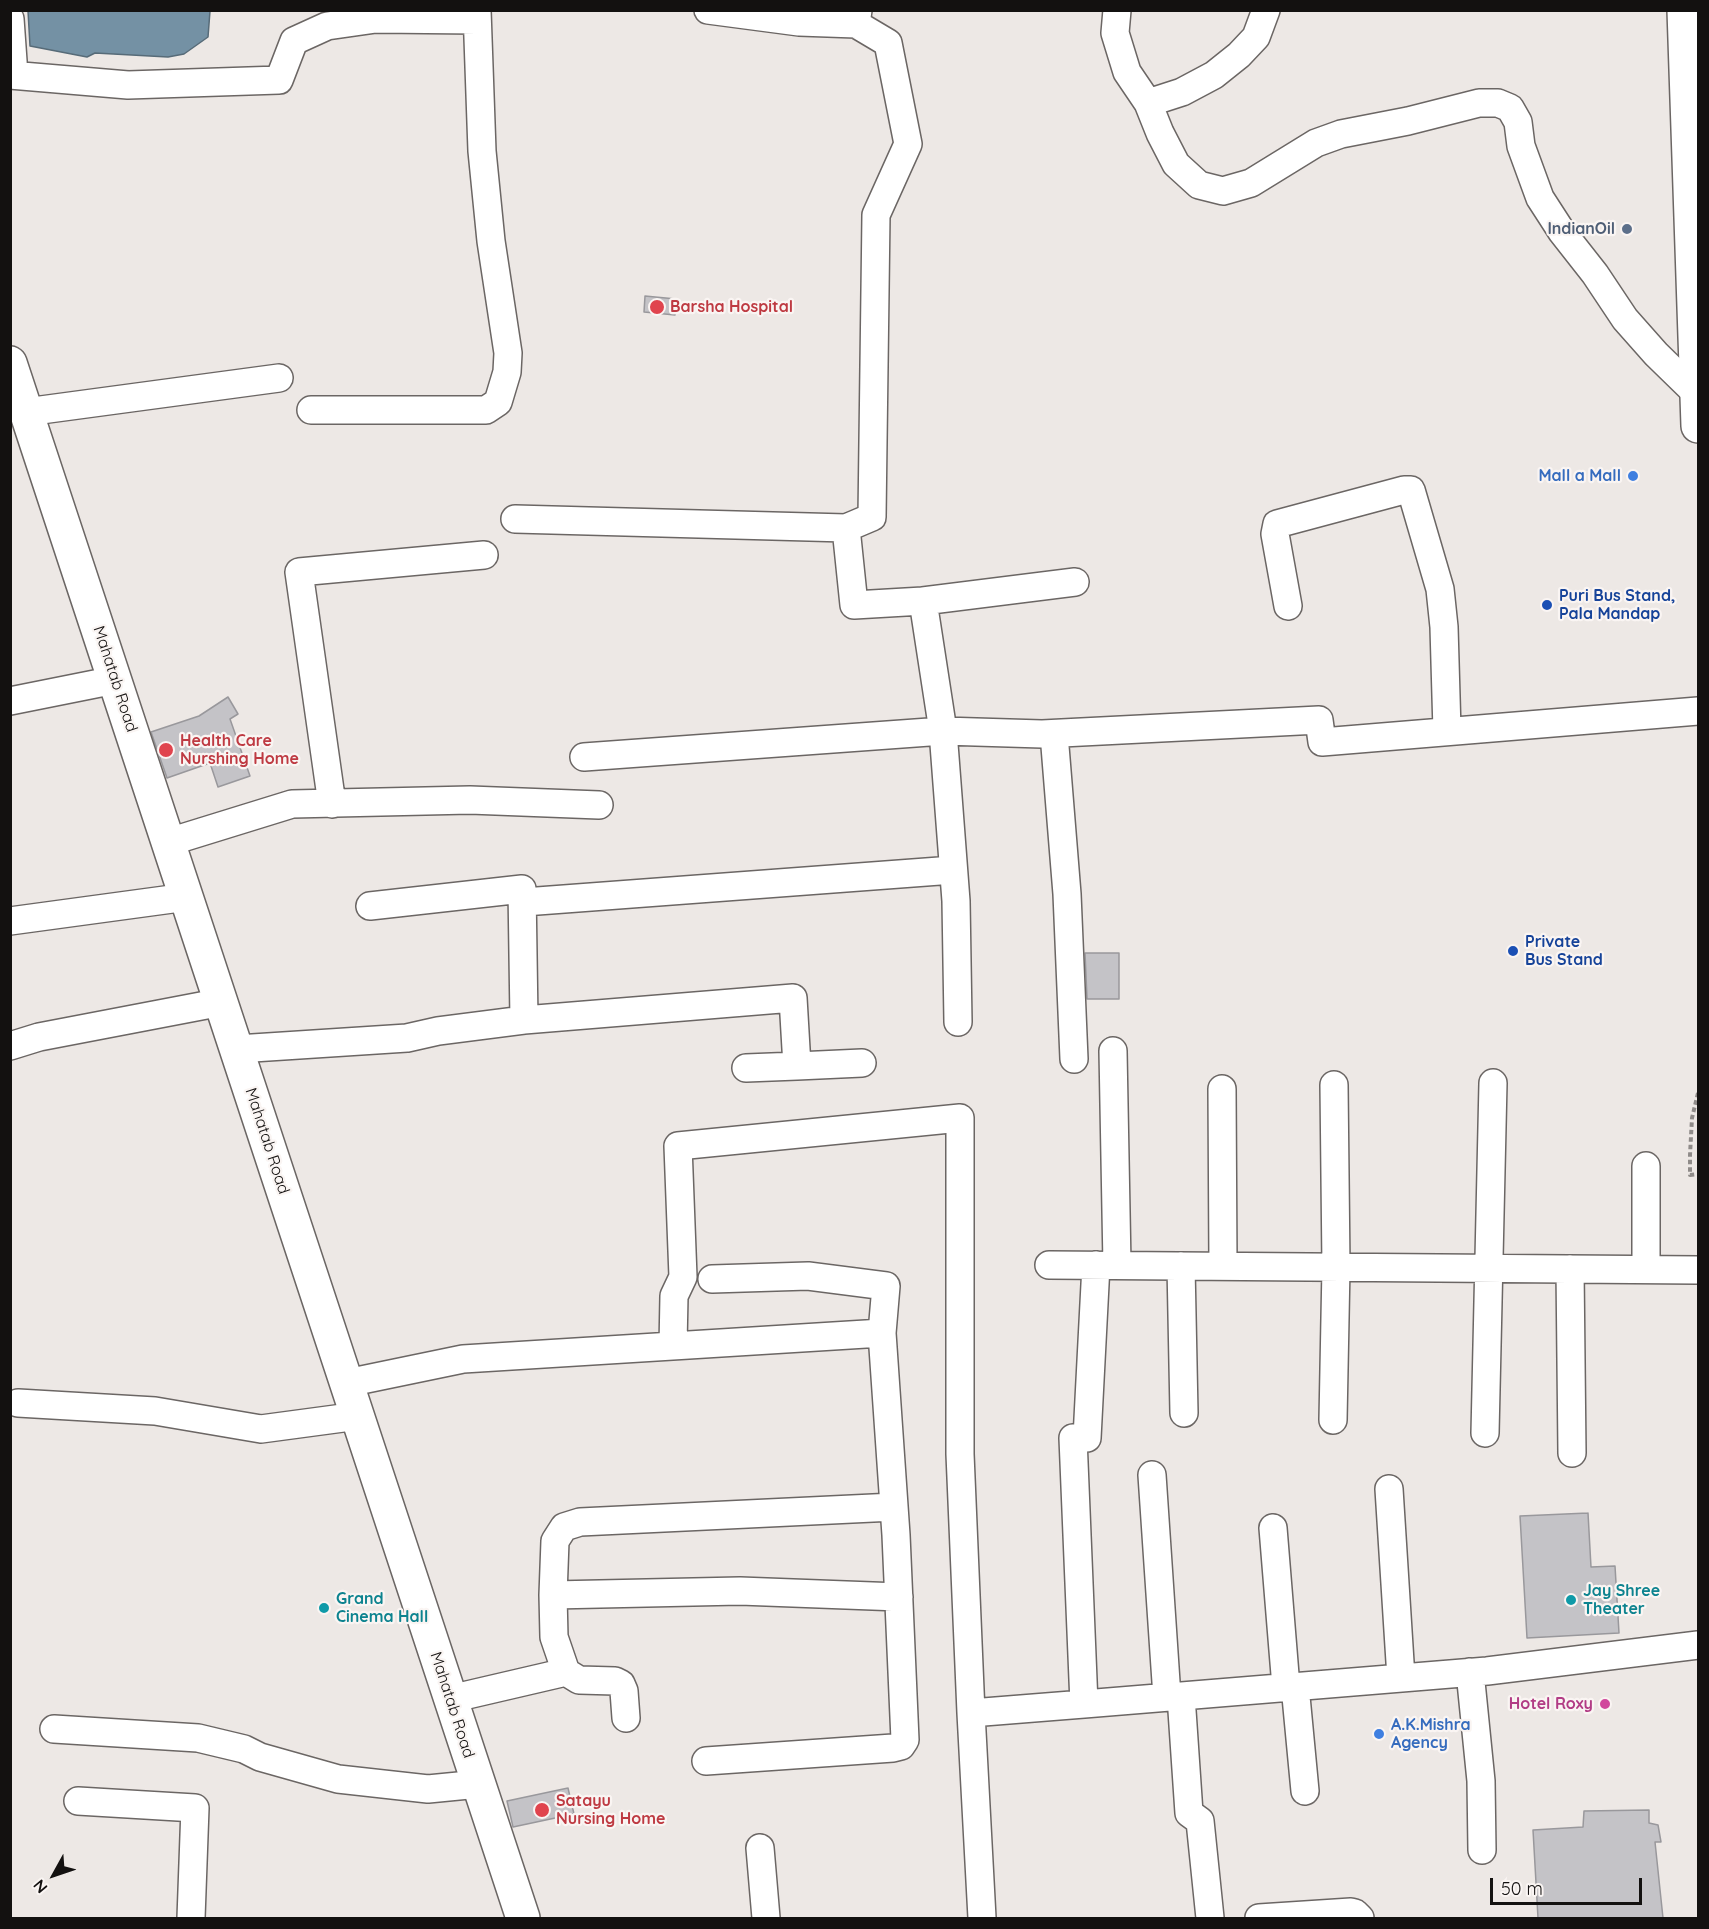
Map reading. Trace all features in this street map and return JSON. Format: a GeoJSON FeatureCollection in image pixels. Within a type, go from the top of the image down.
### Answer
{"type":"FeatureCollection","features":[{"type":"Feature","properties":{"kind":"main road"},"geometry":{"type":"LineString","coordinates":[[1684,10],[1698,426]]}},
{"type":"Feature","properties":{"kind":"main road","name":"Mahatab Road"},"geometry":{"type":"LineString","coordinates":[[10,363],[523,1918]]}},
{"type":"Feature","properties":{"kind":"street"},"geometry":{"type":"LineString","coordinates":[[515,519],[846,528],[872,517],[876,215],[908,144],[888,43],[857,17],[799,22],[708,10]]}},
{"type":"Feature","properties":{"kind":"street"},"geometry":{"type":"LineString","coordinates":[[1117,10],[1116,33],[1128,72],[1148,103],[1176,164],[1199,185],[1223,191],[1251,183],[1316,143],[1341,134],[1408,121],[1479,103],[1498,103],[1510,108],[1518,122],[1521,146],[1540,198],[1562,232],[1596,274],[1625,319],[1656,354],[1696,393]]}},
{"type":"Feature","properties":{"kind":"street"},"geometry":{"type":"LineString","coordinates":[[1148,103],[1182,92],[1214,75],[1239,55],[1256,37],[1266,10]]}},
{"type":"Feature","properties":{"kind":"street"},"geometry":{"type":"LineString","coordinates":[[10,19],[12,75],[128,85],[279,80],[294,41],[327,26],[376,19],[477,15],[482,151],[491,242],[508,353],[507,372],[498,402],[486,410],[311,410]]}},
{"type":"Feature","properties":{"kind":"street"},"geometry":{"type":"LineString","coordinates":[[27,412],[279,378]]}},
{"type":"Feature","properties":{"kind":"street"},"geometry":{"type":"LineString","coordinates":[[1288,606],[1275,534],[1277,524],[1411,490],[1440,589],[1444,627],[1447,730]]}},
{"type":"Feature","properties":{"kind":"street"},"geometry":{"type":"LineString","coordinates":[[846,528],[854,605],[923,601],[1075,582]]}},
{"type":"Feature","properties":{"kind":"street"},"geometry":{"type":"LineString","coordinates":[[332,804],[298,572],[484,555]]}},
{"type":"Feature","properties":{"kind":"street"},"geometry":{"type":"LineString","coordinates":[[923,601],[943,731],[953,870],[958,1022]]}},
{"type":"Feature","properties":{"kind":"street"},"geometry":{"type":"LineString","coordinates":[[10,701],[115,680]]}},
{"type":"Feature","properties":{"kind":"street"},"geometry":{"type":"LineString","coordinates":[[584,757],[943,731],[1054,734],[1319,720],[1322,742],[1698,711]]}},
{"type":"Feature","properties":{"kind":"street"},"geometry":{"type":"LineString","coordinates":[[1054,734],[1067,894],[1074,1059]]}},
{"type":"Feature","properties":{"kind":"street"},"geometry":{"type":"LineString","coordinates":[[169,842],[292,804],[470,800],[599,805]]}},
{"type":"Feature","properties":{"kind":"street"},"geometry":{"type":"LineString","coordinates":[[524,902],[953,870]]}},
{"type":"Feature","properties":{"kind":"street"},"geometry":{"type":"LineString","coordinates":[[370,906],[522,889],[525,1020]]}},
{"type":"Feature","properties":{"kind":"street"},"geometry":{"type":"LineString","coordinates":[[10,921],[187,897]]}},
{"type":"Feature","properties":{"kind":"street"},"geometry":{"type":"LineString","coordinates":[[237,1049],[407,1038],[438,1031],[525,1020],[793,998],[797,1066]]}},
{"type":"Feature","properties":{"kind":"street"},"geometry":{"type":"LineString","coordinates":[[10,1046],[39,1037],[222,1002]]}},
{"type":"Feature","properties":{"kind":"street"},"geometry":{"type":"LineString","coordinates":[[1084,1704],[1073,1438],[1087,1438],[1106,1265],[1113,1051]]}},
{"type":"Feature","properties":{"kind":"street"},"geometry":{"type":"LineString","coordinates":[[746,1068],[862,1064]]}},
{"type":"Feature","properties":{"kind":"street"},"geometry":{"type":"LineString","coordinates":[[1485,1433],[1493,1083]]}},
{"type":"Feature","properties":{"kind":"street"},"geometry":{"type":"LineString","coordinates":[[1334,1085],[1336,1267],[1334,1420]]}},
{"type":"Feature","properties":{"kind":"street"},"geometry":{"type":"LineString","coordinates":[[1222,1089],[1223,1266]]}},
{"type":"Feature","properties":{"kind":"street"},"geometry":{"type":"LineString","coordinates":[[673,1346],[674,1296],[683,1276],[678,1146],[960,1118],[960,1454],[982,1918]]}},
{"type":"Feature","properties":{"kind":"street"},"geometry":{"type":"LineString","coordinates":[[1646,1166],[1646,1269]]}},
{"type":"Feature","properties":{"kind":"street"},"geometry":{"type":"LineString","coordinates":[[1049,1265],[1698,1270]]}},
{"type":"Feature","properties":{"kind":"street"},"geometry":{"type":"LineString","coordinates":[[1181,1266],[1184,1413]]}},
{"type":"Feature","properties":{"kind":"street"},"geometry":{"type":"LineString","coordinates":[[1570,1269],[1572,1453]]}},
{"type":"Feature","properties":{"kind":"street"},"geometry":{"type":"LineString","coordinates":[[706,1761],[901,1746],[905,1740],[894,1507],[882,1333],[886,1286],[808,1276],[712,1279]]}},
{"type":"Feature","properties":{"kind":"street"},"geometry":{"type":"LineString","coordinates":[[347,1383],[463,1359],[882,1333]]}},
{"type":"Feature","properties":{"kind":"street"},"geometry":{"type":"LineString","coordinates":[[18,1403],[155,1411],[261,1430],[358,1416]]}},
{"type":"Feature","properties":{"kind":"street"},"geometry":{"type":"LineString","coordinates":[[1152,1475],[1174,1696],[1189,1812],[1200,1821],[1210,1918]]}},
{"type":"Feature","properties":{"kind":"street"},"geometry":{"type":"LineString","coordinates":[[1389,1490],[1401,1678]]}},
{"type":"Feature","properties":{"kind":"street"},"geometry":{"type":"LineString","coordinates":[[626,1718],[624,1691],[621,1684],[615,1681],[579,1680],[566,1672],[554,1637],[555,1541],[564,1527],[580,1522],[894,1507]]}},
{"type":"Feature","properties":{"kind":"street"},"geometry":{"type":"LineString","coordinates":[[1273,1528],[1305,1791]]}},
{"type":"Feature","properties":{"kind":"street"},"geometry":{"type":"LineString","coordinates":[[553,1595],[740,1591],[899,1597]]}},
{"type":"Feature","properties":{"kind":"street"},"geometry":{"type":"LineString","coordinates":[[971,1713],[1470,1672],[1698,1645]]}},
{"type":"Feature","properties":{"kind":"street"},"geometry":{"type":"LineString","coordinates":[[450,1699],[566,1672]]}},
{"type":"Feature","properties":{"kind":"street"},"geometry":{"type":"LineString","coordinates":[[1470,1672],[1481,1781],[1482,1850]]}},
{"type":"Feature","properties":{"kind":"street"},"geometry":{"type":"LineString","coordinates":[[54,1729],[198,1738],[244,1749],[260,1757],[338,1779],[428,1789],[478,1784]]}},
{"type":"Feature","properties":{"kind":"street"},"geometry":{"type":"LineString","coordinates":[[78,1801],[195,1808],[190,1918]]}},
{"type":"Feature","properties":{"kind":"street"},"geometry":{"type":"LineString","coordinates":[[760,1848],[766,1918]]}},
{"type":"Feature","properties":{"kind":"street"},"geometry":{"type":"LineString","coordinates":[[1259,1918],[1351,1912],[1359,1918]]}},
{"type":"Feature","properties":{"kind":"path"},"geometry":{"type":"LineString","coordinates":[[1698,1093],[1692,1118],[1690,1174],[1698,1174]]}},
{"type":"Feature","properties":{"kind":"water"},"geometry":{"type":"Polygon","coordinates":[[[28,10],[210,11],[208,37],[184,54],[168,57],[95,53],[87,57],[30,46],[28,10]]]}},
{"type":"Feature","properties":{"kind":"building"},"geometry":{"type":"Polygon","coordinates":[[[645,296],[676,299],[675,315],[644,312],[645,296]]]}},
{"type":"Feature","properties":{"kind":"building"},"geometry":{"type":"Polygon","coordinates":[[[228,697],[238,714],[230,719],[250,776],[218,787],[210,763],[167,778],[151,732],[199,716],[228,697]]]}},
{"type":"Feature","properties":{"kind":"building"},"geometry":{"type":"Polygon","coordinates":[[[1085,953],[1119,953],[1119,999],[1087,999],[1085,953]]]}},
{"type":"Feature","properties":{"kind":"building","name":"Jay Shree Theater"},"geometry":{"type":"Polygon","coordinates":[[[1588,1513],[1591,1567],[1615,1566],[1619,1633],[1527,1638],[1520,1516],[1588,1513]]]}},
{"type":"Feature","properties":{"kind":"building"},"geometry":{"type":"Polygon","coordinates":[[[568,1788],[574,1814],[513,1827],[507,1801],[568,1788]]]}},
{"type":"Feature","properties":{"kind":"building"},"geometry":{"type":"Polygon","coordinates":[[[1649,1810],[1649,1823],[1658,1825],[1661,1842],[1655,1842],[1663,1918],[1538,1918],[1533,1830],[1583,1827],[1584,1811],[1649,1810]]]}},
{"type":"Feature","properties":{"kind":"place","name":"IndianOil"},"geometry":{"type":"Point","coordinates":[1627,229]}},
{"type":"Feature","properties":{"kind":"place","name":"Barsha Hospital"},"geometry":{"type":"Point","coordinates":[657,307]}},
{"type":"Feature","properties":{"kind":"place","name":"Mall a Mall"},"geometry":{"type":"Point","coordinates":[1633,476]}},
{"type":"Feature","properties":{"kind":"place","name":"Puri Bus Stand, Pala Mandap"},"geometry":{"type":"Point","coordinates":[1547,605]}},
{"type":"Feature","properties":{"kind":"place","name":"Health Care Nurshing Home"},"geometry":{"type":"Point","coordinates":[166,750]}},
{"type":"Feature","properties":{"kind":"place","name":"Private Bus Stand"},"geometry":{"type":"Point","coordinates":[1513,951]}},
{"type":"Feature","properties":{"kind":"place","name":"Jay Shree Theater"},"geometry":{"type":"Point","coordinates":[1571,1600]}},
{"type":"Feature","properties":{"kind":"place","name":"Grand Cinema Hall"},"geometry":{"type":"Point","coordinates":[324,1608]}},
{"type":"Feature","properties":{"kind":"place","name":"Hotel Roxy"},"geometry":{"type":"Point","coordinates":[1605,1704]}},
{"type":"Feature","properties":{"kind":"place","name":"A.K.Mishra Agency"},"geometry":{"type":"Point","coordinates":[1379,1734]}},
{"type":"Feature","properties":{"kind":"place","name":"Satayu Nursing Home"},"geometry":{"type":"Point","coordinates":[542,1810]}}]}
